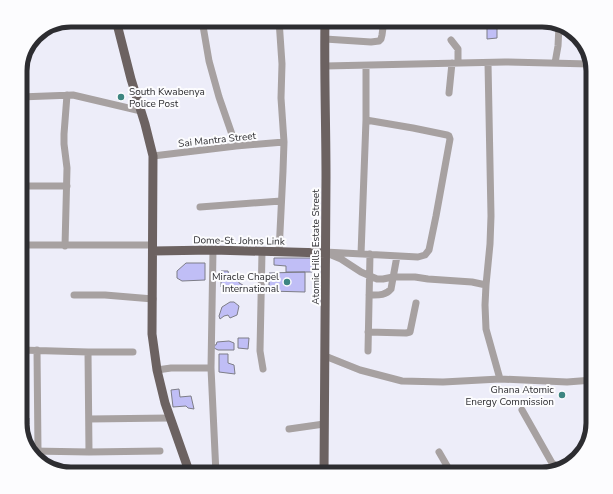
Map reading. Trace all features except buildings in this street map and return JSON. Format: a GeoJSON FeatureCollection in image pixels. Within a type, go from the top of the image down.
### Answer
{"type":"FeatureCollection","features":[{"type":"Feature","properties":{"kind":"main road"},"geometry":{"type":"LineString","coordinates":[[118,27],[153,156],[152,334],[157,370],[165,403],[188,467]]}},
{"type":"Feature","properties":{"kind":"main road","name":"Atomic Hills Estate Street"},"geometry":{"type":"LineString","coordinates":[[324,467],[326,176],[324,66],[325,27]]}},
{"type":"Feature","properties":{"kind":"main road","name":"Dome-St. Johns Link"},"geometry":{"type":"LineString","coordinates":[[153,248],[262,252],[325,252]]}},
{"type":"Feature","properties":{"kind":"street"},"geometry":{"type":"LineString","coordinates":[[203,27],[209,61],[236,146]]}},
{"type":"Feature","properties":{"kind":"street"},"geometry":{"type":"LineString","coordinates":[[279,252],[284,142],[281,98],[282,64],[280,27]]}},
{"type":"Feature","properties":{"kind":"street"},"geometry":{"type":"LineString","coordinates":[[325,39],[370,42],[378,41],[381,39],[383,27]]}},
{"type":"Feature","properties":{"kind":"street"},"geometry":{"type":"LineString","coordinates":[[555,63],[559,30]]}},
{"type":"Feature","properties":{"kind":"street"},"geometry":{"type":"LineString","coordinates":[[449,93],[458,49],[451,40]]}},
{"type":"Feature","properties":{"kind":"street"},"geometry":{"type":"LineString","coordinates":[[488,62],[491,216],[485,306],[486,329],[500,379]]}},
{"type":"Feature","properties":{"kind":"street"},"geometry":{"type":"LineString","coordinates":[[324,66],[488,62],[585,64]]}},
{"type":"Feature","properties":{"kind":"street"},"geometry":{"type":"LineString","coordinates":[[361,254],[366,120],[366,66]]}},
{"type":"Feature","properties":{"kind":"street"},"geometry":{"type":"LineString","coordinates":[[64,246],[67,168],[64,144],[67,95]]}},
{"type":"Feature","properties":{"kind":"street"},"geometry":{"type":"LineString","coordinates":[[27,97],[81,96],[141,111]]}},
{"type":"Feature","properties":{"kind":"street"},"geometry":{"type":"LineString","coordinates":[[325,252],[418,257],[427,254],[436,216],[450,138],[447,135],[366,120]]}},
{"type":"Feature","properties":{"kind":"street","name":"Sai Mantra Street"},"geometry":{"type":"LineString","coordinates":[[153,156],[284,142]]}},
{"type":"Feature","properties":{"kind":"street"},"geometry":{"type":"LineString","coordinates":[[27,186],[67,186]]}},
{"type":"Feature","properties":{"kind":"street"},"geometry":{"type":"LineString","coordinates":[[200,207],[281,201]]}},
{"type":"Feature","properties":{"kind":"street"},"geometry":{"type":"LineString","coordinates":[[27,246],[153,248]]}},
{"type":"Feature","properties":{"kind":"street"},"geometry":{"type":"LineString","coordinates":[[213,250],[211,368],[216,467]]}},
{"type":"Feature","properties":{"kind":"street"},"geometry":{"type":"LineString","coordinates":[[262,252],[260,351],[263,369]]}},
{"type":"Feature","properties":{"kind":"street"},"geometry":{"type":"LineString","coordinates":[[325,252],[341,259],[370,277],[377,279],[415,277],[472,282],[486,285]]}},
{"type":"Feature","properties":{"kind":"street"},"geometry":{"type":"LineString","coordinates":[[368,351],[370,254]]}},
{"type":"Feature","properties":{"kind":"street"},"geometry":{"type":"LineString","coordinates":[[369,295],[384,295],[391,289],[397,256]]}},
{"type":"Feature","properties":{"kind":"street"},"geometry":{"type":"LineString","coordinates":[[74,295],[105,295],[153,299]]}},
{"type":"Feature","properties":{"kind":"street"},"geometry":{"type":"LineString","coordinates":[[368,332],[410,332],[416,303]]}},
{"type":"Feature","properties":{"kind":"street"},"geometry":{"type":"LineString","coordinates":[[27,350],[133,352]]}},
{"type":"Feature","properties":{"kind":"street"},"geometry":{"type":"LineString","coordinates":[[35,448],[37,350]]}},
{"type":"Feature","properties":{"kind":"street"},"geometry":{"type":"LineString","coordinates":[[88,352],[89,452]]}},
{"type":"Feature","properties":{"kind":"street"},"geometry":{"type":"LineString","coordinates":[[325,356],[360,370],[402,381],[443,382],[500,379],[567,382],[586,381]]}},
{"type":"Feature","properties":{"kind":"street"},"geometry":{"type":"LineString","coordinates":[[157,370],[171,368],[211,368]]}},
{"type":"Feature","properties":{"kind":"street"},"geometry":{"type":"LineString","coordinates":[[522,410],[552,463],[555,465]]}},
{"type":"Feature","properties":{"kind":"street"},"geometry":{"type":"LineString","coordinates":[[89,419],[170,418]]}},
{"type":"Feature","properties":{"kind":"street"},"geometry":{"type":"LineString","coordinates":[[288,430],[324,424]]}},
{"type":"Feature","properties":{"kind":"street"},"geometry":{"type":"LineString","coordinates":[[37,451],[160,451]]}},
{"type":"Feature","properties":{"kind":"street"},"geometry":{"type":"LineString","coordinates":[[439,452],[448,467]]}},
{"type":"Feature","properties":{"kind":"place","name":"South Kwabenya Police Post"},"geometry":{"type":"Point","coordinates":[121,97]}},
{"type":"Feature","properties":{"kind":"place","name":"Miracle Chapel International"},"geometry":{"type":"Point","coordinates":[287,282]}},
{"type":"Feature","properties":{"kind":"place","name":"Ghana Atomic Energy Commission"},"geometry":{"type":"Point","coordinates":[562,395]}}]}
